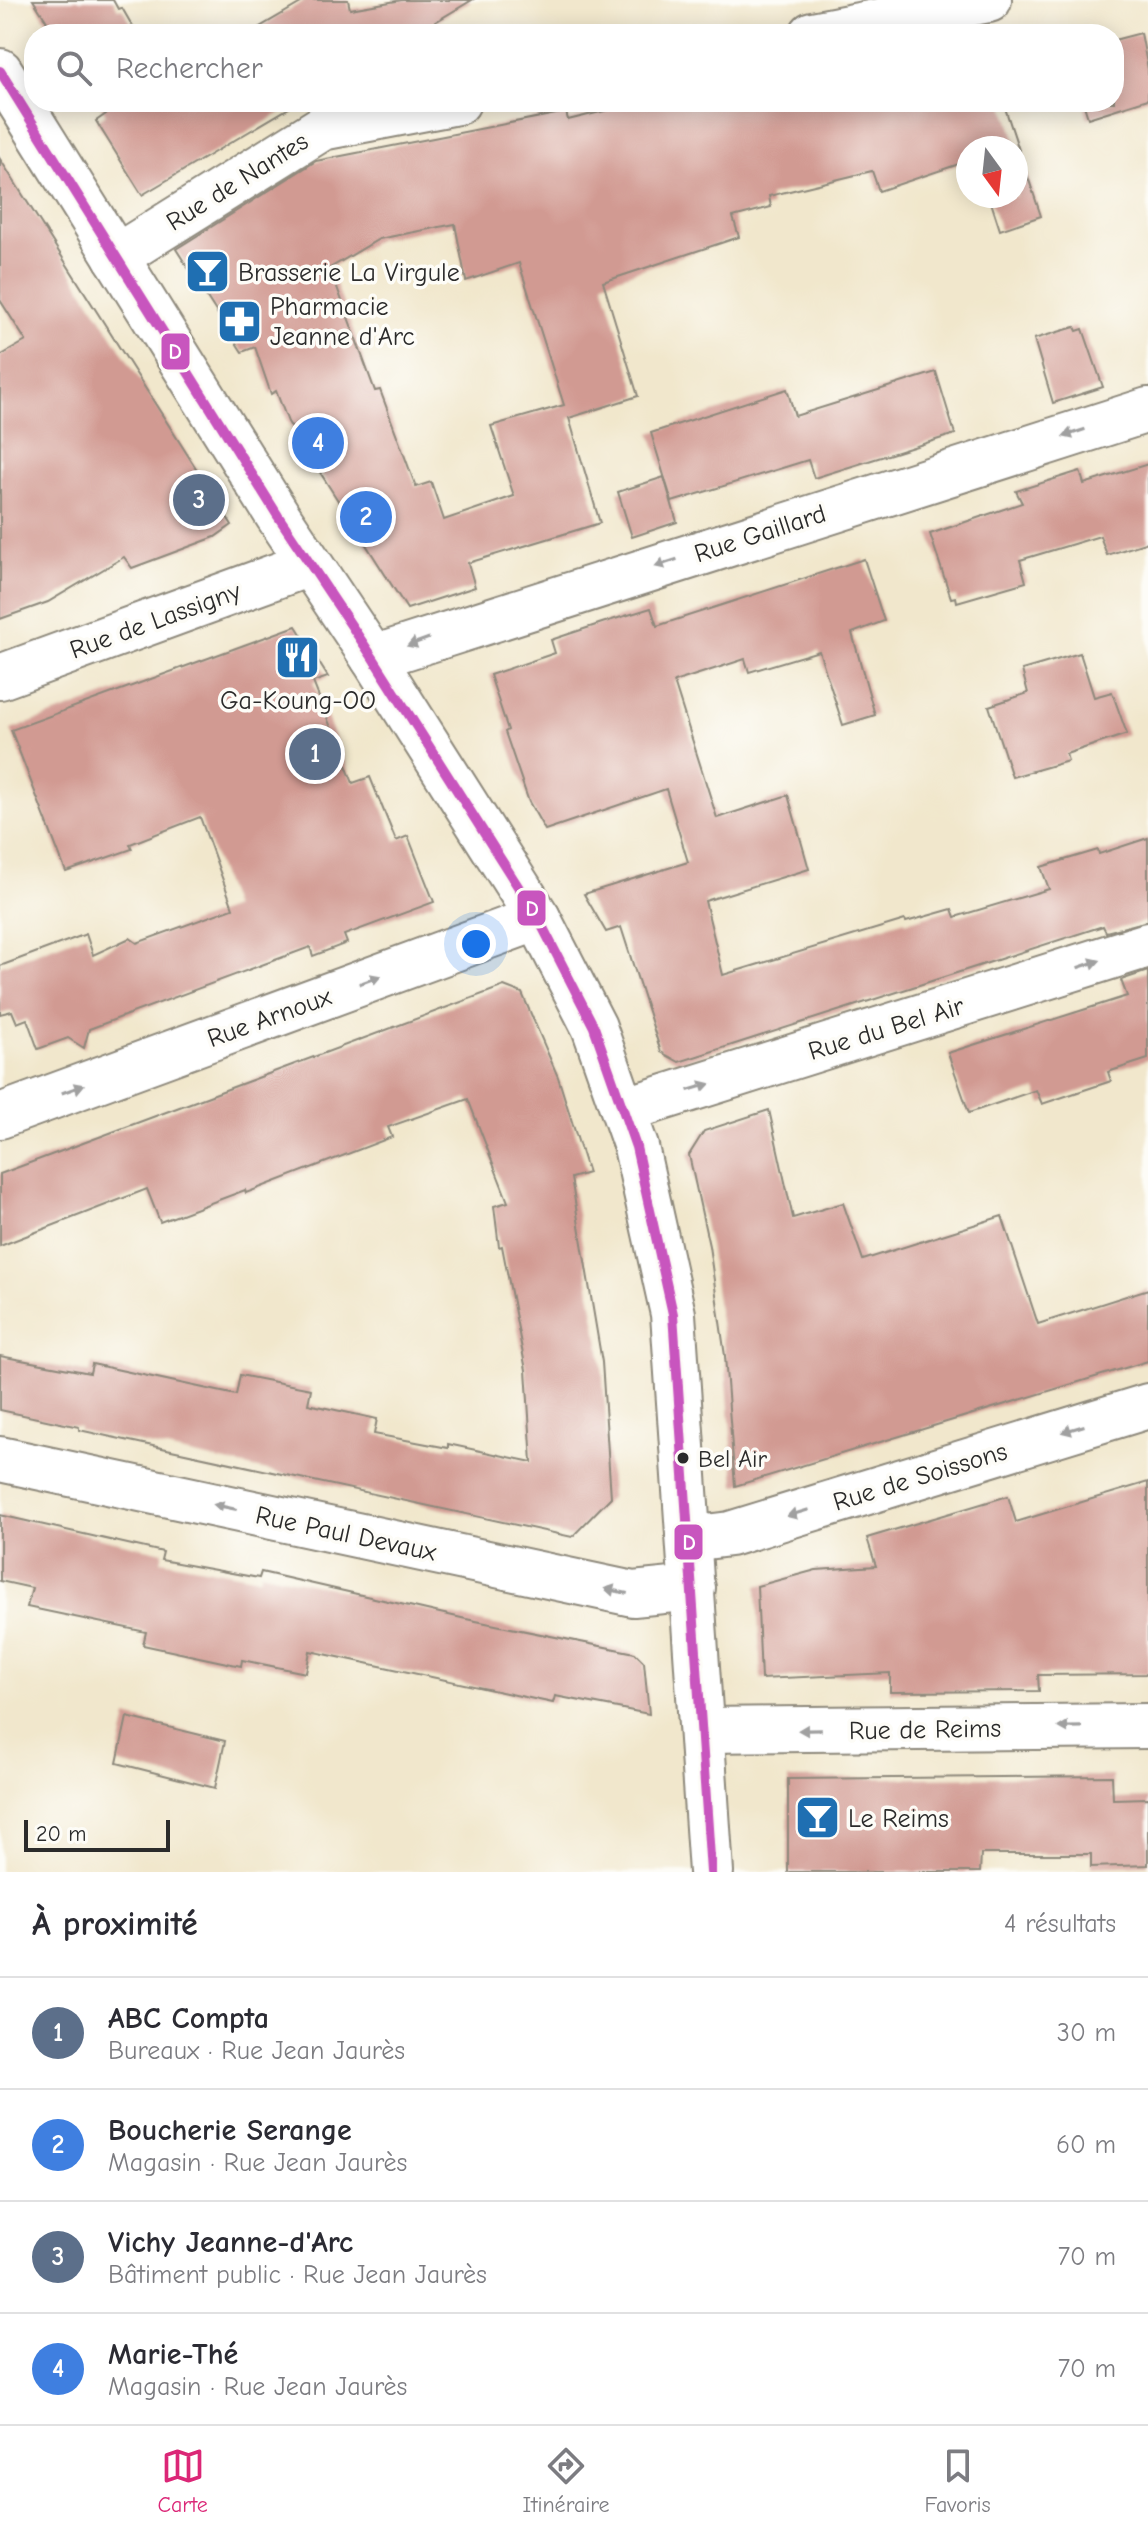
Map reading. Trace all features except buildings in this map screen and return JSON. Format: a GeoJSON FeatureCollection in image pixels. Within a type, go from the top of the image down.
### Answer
{"type":"FeatureCollection","features":[{"type":"Feature","properties":{"kind":"street"},"geometry":{"type":"LineString","coordinates":[[864,24],[989,0]]}},
{"type":"Feature","properties":{"kind":"street"},"geometry":{"type":"LineString","coordinates":[[0,71],[24,109]]}},
{"type":"Feature","properties":{"kind":"street"},"geometry":{"type":"LineString","coordinates":[[26,112],[309,564],[373,658],[538,918],[594,1027],[636,1147],[673,1314],[710,1860]]}},
{"type":"Feature","properties":{"kind":"street","name":"Rue de Nantes"},"geometry":{"type":"LineString","coordinates":[[116,257],[322,128],[406,112]]}},
{"type":"Feature","properties":{"kind":"street","name":"Rue Gaillard"},"geometry":{"type":"LineString","coordinates":[[373,658],[1148,410]]}},
{"type":"Feature","properties":{"kind":"street","name":"Rue de Lassigny"},"geometry":{"type":"LineString","coordinates":[[0,677],[309,564]]}},
{"type":"Feature","properties":{"kind":"street","name":"Rue Arnoux"},"geometry":{"type":"LineString","coordinates":[[0,1116],[538,918]]}},
{"type":"Feature","properties":{"kind":"street","name":"Rue du Bel Air"},"geometry":{"type":"LineString","coordinates":[[624,1110],[1148,945]]}},
{"type":"Feature","properties":{"kind":"street","name":"Rue de Soissons"},"geometry":{"type":"LineString","coordinates":[[690,1539],[730,1534],[1148,1406]]}},
{"type":"Feature","properties":{"kind":"street","name":"Rue Paul Devaux"},"geometry":{"type":"LineString","coordinates":[[0,1459],[633,1594],[693,1588]]}},
{"type":"Feature","properties":{"kind":"street","name":"Rue de Reims"},"geometry":{"type":"LineString","coordinates":[[702,1730],[1148,1726]]}},
{"type":"Feature","properties":{"kind":"transit line","name":"D"},"geometry":{"type":"LineString","coordinates":[[0,71],[24,109]]}},
{"type":"Feature","properties":{"kind":"transit line","name":"D"},"geometry":{"type":"LineString","coordinates":[[26,112],[278,516],[373,658],[538,918],[594,1027],[636,1147],[673,1314],[711,1872]]}},
{"type":"Feature","properties":{"kind":"place","name":"Brasserie La Virgule"},"geometry":{"type":"Point","coordinates":[207,272]}},
{"type":"Feature","properties":{"kind":"place","name":"Pharmacie Jeanne d'Arc"},"geometry":{"type":"Point","coordinates":[239,321]}},
{"type":"Feature","properties":{"kind":"place","name":"Marie-Thé"},"geometry":{"type":"Point","coordinates":[318,443]}},
{"type":"Feature","properties":{"kind":"place","name":"Vichy Jeanne-d'Arc"},"geometry":{"type":"Point","coordinates":[199,500]}},
{"type":"Feature","properties":{"kind":"place","name":"Boucherie Serange"},"geometry":{"type":"Point","coordinates":[366,517]}},
{"type":"Feature","properties":{"kind":"place","name":"Ga-Koung-OO"},"geometry":{"type":"Point","coordinates":[298,657]}},
{"type":"Feature","properties":{"kind":"place","name":"ABC Compta"},"geometry":{"type":"Point","coordinates":[315,754]}},
{"type":"Feature","properties":{"kind":"place","name":"Bel Air"},"geometry":{"type":"Point","coordinates":[683,1458]}},
{"type":"Feature","properties":{"kind":"place","name":"Le Reims"},"geometry":{"type":"Point","coordinates":[817,1818]}}]}
